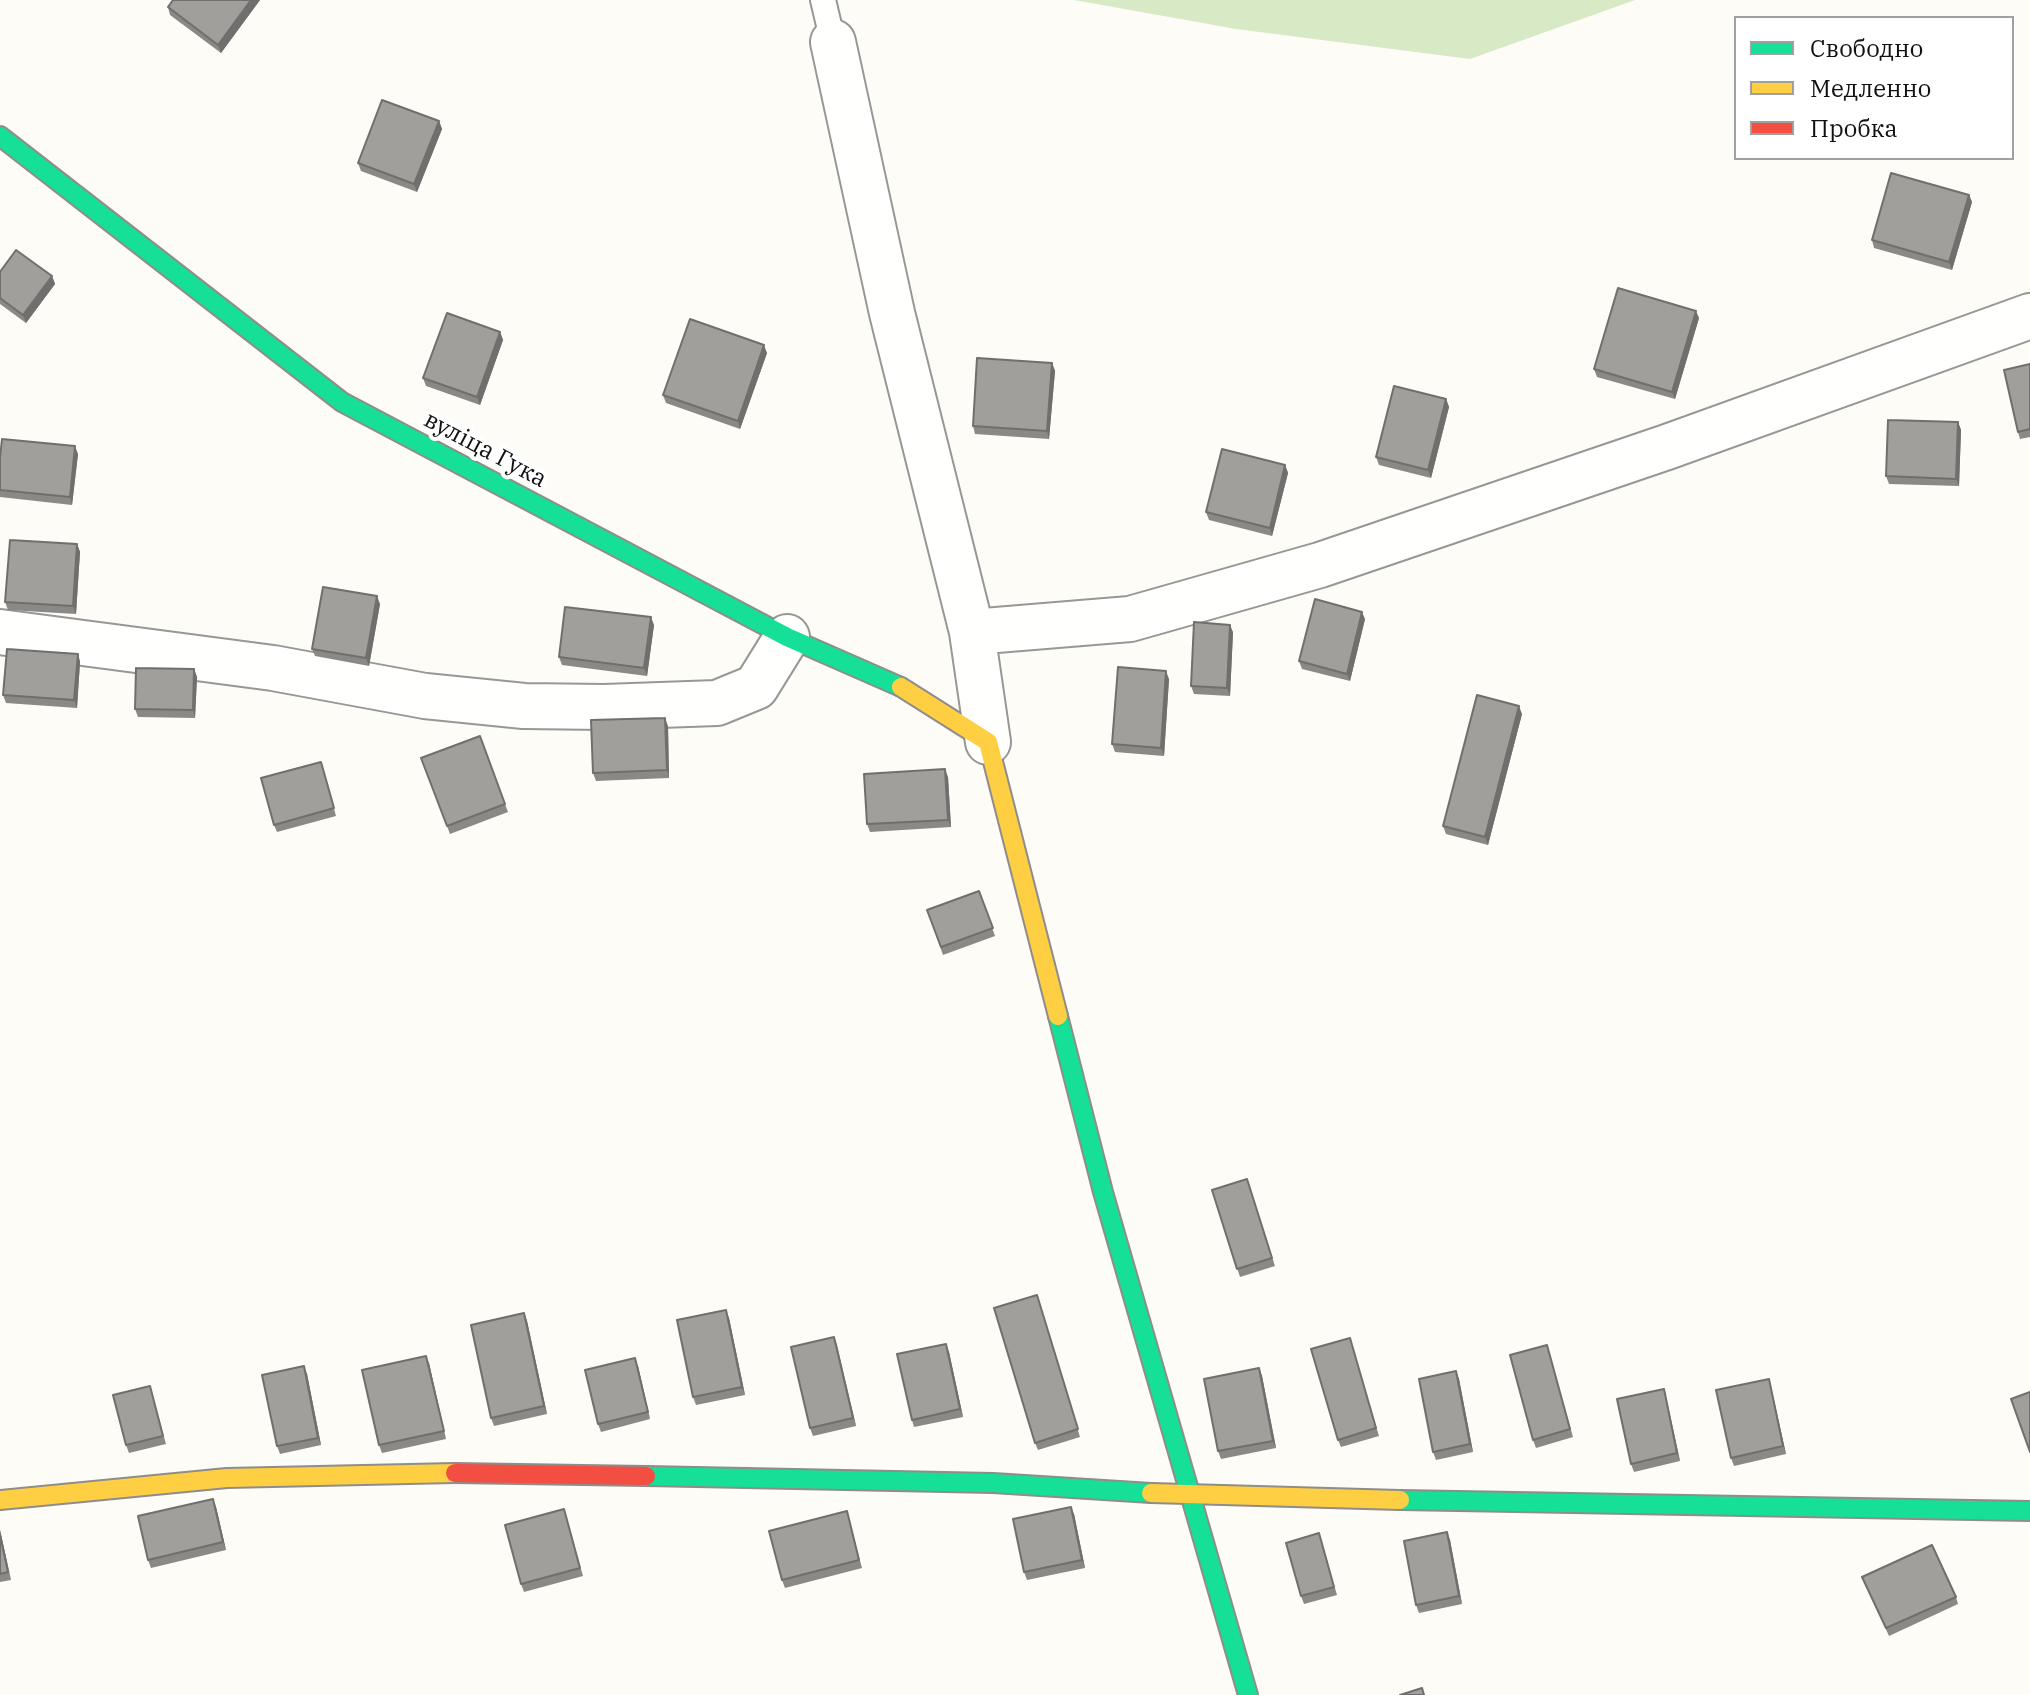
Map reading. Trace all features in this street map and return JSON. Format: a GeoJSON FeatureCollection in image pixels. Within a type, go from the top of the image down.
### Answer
{"type":"FeatureCollection","features":[{"type":"Feature","properties":{"kind":"street"},"geometry":{"type":"LineString","coordinates":[[833,42],[892,313],[972,632],[988,742],[1103,1192],[1248,1695]]}},
{"type":"Feature","properties":{"kind":"street","name":"вуліца Гука"},"geometry":{"type":"LineString","coordinates":[[0,136],[342,402],[787,637],[897,684],[988,742]]}},
{"type":"Feature","properties":{"kind":"street"},"geometry":{"type":"LineString","coordinates":[[972,632],[1130,619],[1320,565],[1667,447],[2030,316]]}},
{"type":"Feature","properties":{"kind":"street"},"geometry":{"type":"LineString","coordinates":[[0,632],[273,668],[425,696],[524,706],[604,707],[717,703],[756,687],[787,637]]}},
{"type":"Feature","properties":{"kind":"street"},"geometry":{"type":"LineString","coordinates":[[0,1500],[227,1478],[470,1473],[993,1483],[1190,1496],[2030,1511]]}},
{"type":"Feature","properties":{"kind":"lane"},"geometry":{"type":"LineString","coordinates":[[823,0],[833,42]]}},
{"type":"Feature","properties":{"kind":"green space"},"geometry":{"type":"Polygon","coordinates":[[[1074,0],[1635,0],[1470,59],[1236,29],[1074,0]]]}},
{"type":"Feature","properties":{"kind":"building"},"geometry":{"type":"Polygon","coordinates":[[[173,0],[251,0],[218,45],[168,7],[173,0]]]}},
{"type":"Feature","properties":{"kind":"building"},"geometry":{"type":"Polygon","coordinates":[[[382,100],[439,121],[414,184],[358,163],[382,100]]]}},
{"type":"Feature","properties":{"kind":"building"},"geometry":{"type":"Polygon","coordinates":[[[1891,173],[1969,195],[1949,262],[1872,240],[1891,173]]]}},
{"type":"Feature","properties":{"kind":"building"},"geometry":{"type":"Polygon","coordinates":[[[16,250],[52,276],[23,315],[0,298],[0,272],[16,250]]]}},
{"type":"Feature","properties":{"kind":"building"},"geometry":{"type":"Polygon","coordinates":[[[1618,288],[1696,311],[1672,392],[1594,369],[1618,288]]]}},
{"type":"Feature","properties":{"kind":"building"},"geometry":{"type":"Polygon","coordinates":[[[447,313],[500,332],[477,397],[423,378],[447,313]]]}},
{"type":"Feature","properties":{"kind":"building"},"geometry":{"type":"Polygon","coordinates":[[[690,319],[764,345],[738,421],[663,395],[690,319]]]}},
{"type":"Feature","properties":{"kind":"building"},"geometry":{"type":"Polygon","coordinates":[[[977,358],[1052,363],[1047,431],[973,426],[977,358]]]}},
{"type":"Feature","properties":{"kind":"building"},"geometry":{"type":"Polygon","coordinates":[[[2030,364],[2030,429],[2018,432],[2004,370],[2030,364]]]}},
{"type":"Feature","properties":{"kind":"building"},"geometry":{"type":"Polygon","coordinates":[[[1394,386],[1446,399],[1428,470],[1376,457],[1394,386]]]}},
{"type":"Feature","properties":{"kind":"building"},"geometry":{"type":"Polygon","coordinates":[[[1888,420],[1958,422],[1956,479],[1886,476],[1888,420]]]}},
{"type":"Feature","properties":{"kind":"building"},"geometry":{"type":"Polygon","coordinates":[[[2,439],[75,446],[70,497],[0,490],[2,439]]]}},
{"type":"Feature","properties":{"kind":"building"},"geometry":{"type":"Polygon","coordinates":[[[1222,449],[1285,465],[1270,528],[1206,512],[1222,449]]]}},
{"type":"Feature","properties":{"kind":"building"},"geometry":{"type":"Polygon","coordinates":[[[10,540],[77,544],[73,606],[5,602],[10,540]]]}},
{"type":"Feature","properties":{"kind":"building"},"geometry":{"type":"Polygon","coordinates":[[[323,587],[377,596],[366,658],[312,649],[323,587]]]}},
{"type":"Feature","properties":{"kind":"building"},"geometry":{"type":"Polygon","coordinates":[[[1315,599],[1362,612],[1347,674],[1299,661],[1315,599]]]}},
{"type":"Feature","properties":{"kind":"building"},"geometry":{"type":"Polygon","coordinates":[[[565,607],[651,617],[644,668],[559,657],[565,607]]]}},
{"type":"Feature","properties":{"kind":"building"},"geometry":{"type":"Polygon","coordinates":[[[1194,622],[1230,625],[1227,688],[1191,686],[1194,622]]]}},
{"type":"Feature","properties":{"kind":"building"},"geometry":{"type":"Polygon","coordinates":[[[7,649],[78,654],[74,700],[3,695],[7,649]]]}},
{"type":"Feature","properties":{"kind":"building"},"geometry":{"type":"Polygon","coordinates":[[[1118,667],[1166,671],[1161,748],[1112,744],[1118,667]]]}},
{"type":"Feature","properties":{"kind":"building"},"geometry":{"type":"Polygon","coordinates":[[[136,668],[194,669],[193,710],[135,709],[136,668]]]}},
{"type":"Feature","properties":{"kind":"building"},"geometry":{"type":"Polygon","coordinates":[[[1477,695],[1519,706],[1485,837],[1443,826],[1477,695]]]}},
{"type":"Feature","properties":{"kind":"building"},"geometry":{"type":"Polygon","coordinates":[[[665,718],[667,770],[593,773],[591,720],[665,718]]]}},
{"type":"Feature","properties":{"kind":"building"},"geometry":{"type":"Polygon","coordinates":[[[480,736],[505,804],[447,826],[421,758],[480,736]]]}},
{"type":"Feature","properties":{"kind":"building"},"geometry":{"type":"Polygon","coordinates":[[[321,762],[334,808],[274,825],[261,778],[321,762]]]}},
{"type":"Feature","properties":{"kind":"building"},"geometry":{"type":"Polygon","coordinates":[[[945,769],[948,820],[867,824],[864,774],[945,769]]]}},
{"type":"Feature","properties":{"kind":"building"},"geometry":{"type":"Polygon","coordinates":[[[979,891],[993,928],[941,947],[927,910],[979,891]]]}},
{"type":"Feature","properties":{"kind":"building"},"geometry":{"type":"Polygon","coordinates":[[[1247,1179],[1272,1258],[1237,1269],[1212,1190],[1247,1179]]]}},
{"type":"Feature","properties":{"kind":"building"},"geometry":{"type":"Polygon","coordinates":[[[1037,1295],[1078,1429],[1035,1443],[994,1308],[1037,1295]]]}},
{"type":"Feature","properties":{"kind":"building"},"geometry":{"type":"Polygon","coordinates":[[[726,1310],[742,1387],[693,1397],[677,1320],[726,1310]]]}},
{"type":"Feature","properties":{"kind":"building"},"geometry":{"type":"Polygon","coordinates":[[[524,1313],[544,1406],[491,1418],[471,1325],[524,1313]]]}},
{"type":"Feature","properties":{"kind":"building"},"geometry":{"type":"Polygon","coordinates":[[[834,1337],[853,1418],[810,1428],[791,1347],[834,1337]]]}},
{"type":"Feature","properties":{"kind":"building"},"geometry":{"type":"Polygon","coordinates":[[[1350,1338],[1376,1428],[1338,1440],[1311,1349],[1350,1338]]]}},
{"type":"Feature","properties":{"kind":"building"},"geometry":{"type":"Polygon","coordinates":[[[946,1344],[960,1409],[912,1420],[897,1354],[946,1344]]]}},
{"type":"Feature","properties":{"kind":"building"},"geometry":{"type":"Polygon","coordinates":[[[1547,1345],[1570,1429],[1533,1440],[1510,1355],[1547,1345]]]}},
{"type":"Feature","properties":{"kind":"building"},"geometry":{"type":"Polygon","coordinates":[[[426,1356],[444,1431],[379,1445],[362,1370],[426,1356]]]}},
{"type":"Feature","properties":{"kind":"building"},"geometry":{"type":"Polygon","coordinates":[[[635,1358],[648,1412],[598,1424],[585,1370],[635,1358]]]}},
{"type":"Feature","properties":{"kind":"building"},"geometry":{"type":"Polygon","coordinates":[[[304,1366],[318,1438],[277,1446],[262,1375],[304,1366]]]}},
{"type":"Feature","properties":{"kind":"building"},"geometry":{"type":"Polygon","coordinates":[[[1259,1368],[1273,1441],[1218,1451],[1204,1379],[1259,1368]]]}},
{"type":"Feature","properties":{"kind":"building"},"geometry":{"type":"Polygon","coordinates":[[[1456,1371],[1470,1444],[1433,1452],[1419,1379],[1456,1371]]]}},
{"type":"Feature","properties":{"kind":"building"},"geometry":{"type":"Polygon","coordinates":[[[1769,1379],[1783,1446],[1731,1458],[1716,1390],[1769,1379]]]}},
{"type":"Feature","properties":{"kind":"building"},"geometry":{"type":"Polygon","coordinates":[[[150,1386],[163,1436],[126,1445],[113,1395],[150,1386]]]}},
{"type":"Feature","properties":{"kind":"building"},"geometry":{"type":"Polygon","coordinates":[[[1664,1389],[1677,1453],[1631,1464],[1617,1399],[1664,1389]]]}},
{"type":"Feature","properties":{"kind":"building"},"geometry":{"type":"Polygon","coordinates":[[[2030,1392],[2030,1452],[2011,1399],[2030,1392]]]}},
{"type":"Feature","properties":{"kind":"building"},"geometry":{"type":"Polygon","coordinates":[[[213,1499],[223,1542],[148,1560],[138,1516],[213,1499]]]}},
{"type":"Feature","properties":{"kind":"building"},"geometry":{"type":"Polygon","coordinates":[[[1071,1507],[1082,1560],[1024,1572],[1013,1519],[1071,1507]]]}},
{"type":"Feature","properties":{"kind":"building"},"geometry":{"type":"Polygon","coordinates":[[[564,1509],[580,1568],[521,1584],[505,1525],[564,1509]]]}},
{"type":"Feature","properties":{"kind":"building"},"geometry":{"type":"Polygon","coordinates":[[[847,1511],[859,1560],[782,1580],[769,1531],[847,1511]]]}},
{"type":"Feature","properties":{"kind":"building"},"geometry":{"type":"Polygon","coordinates":[[[1447,1532],[1459,1596],[1416,1605],[1404,1541],[1447,1532]]]}},
{"type":"Feature","properties":{"kind":"building"},"geometry":{"type":"Polygon","coordinates":[[[1319,1533],[1334,1587],[1301,1596],[1286,1543],[1319,1533]]]}},
{"type":"Feature","properties":{"kind":"building"},"geometry":{"type":"Polygon","coordinates":[[[0,1535],[8,1572],[0,1574],[0,1535]]]}},
{"type":"Feature","properties":{"kind":"building"},"geometry":{"type":"Polygon","coordinates":[[[1932,1545],[1956,1597],[1886,1628],[1862,1577],[1932,1545]]]}},
{"type":"Feature","properties":{"kind":"building"},"geometry":{"type":"Polygon","coordinates":[[[1422,1688],[1424,1695],[1400,1695],[1422,1688]]]}},
{"type":"Feature","properties":{"kind":"traffic: fast"},"geometry":{"type":"LineString","coordinates":[[0,136],[342,402],[787,637],[901,687]]}},
{"type":"Feature","properties":{"kind":"traffic: fast"},"geometry":{"type":"LineString","coordinates":[[1058,1016],[1103,1192],[1248,1695]]}},
{"type":"Feature","properties":{"kind":"traffic: fast"},"geometry":{"type":"LineString","coordinates":[[646,1476],[993,1483],[1151,1493]]}},
{"type":"Feature","properties":{"kind":"traffic: fast"},"geometry":{"type":"LineString","coordinates":[[1400,1500],[2030,1511]]}},
{"type":"Feature","properties":{"kind":"traffic: slow"},"geometry":{"type":"LineString","coordinates":[[901,687],[988,742],[1058,1016]]}},
{"type":"Feature","properties":{"kind":"traffic: slow"},"geometry":{"type":"LineString","coordinates":[[0,1500],[227,1478],[455,1473]]}},
{"type":"Feature","properties":{"kind":"traffic: slow"},"geometry":{"type":"LineString","coordinates":[[1151,1493],[1400,1500]]}},
{"type":"Feature","properties":{"kind":"traffic: jam"},"geometry":{"type":"LineString","coordinates":[[455,1473],[646,1476]]}}]}
